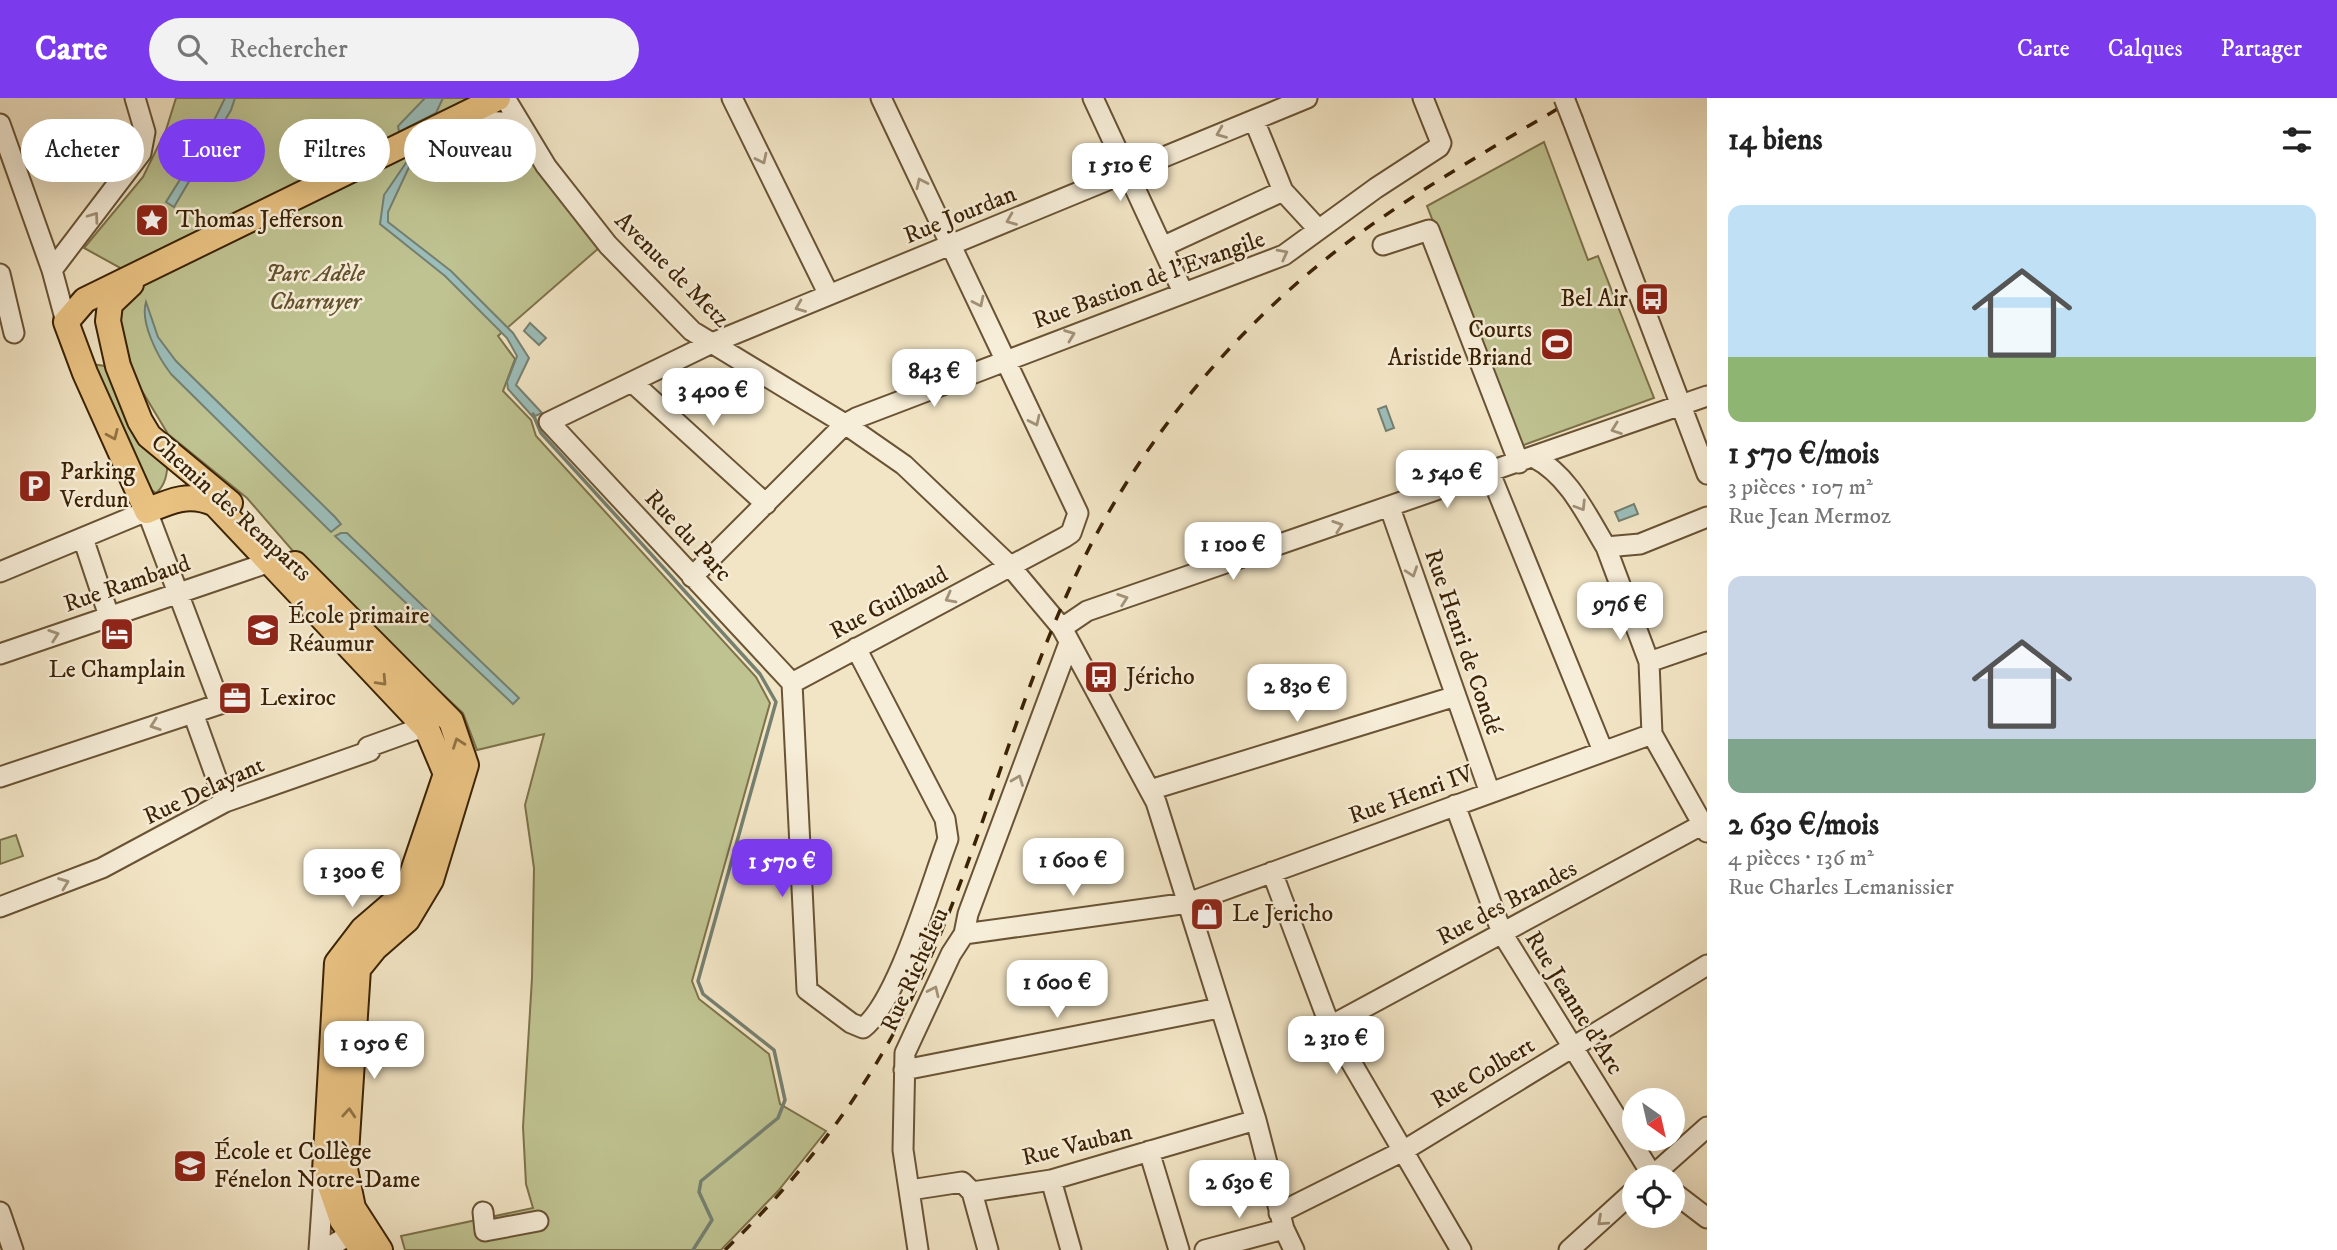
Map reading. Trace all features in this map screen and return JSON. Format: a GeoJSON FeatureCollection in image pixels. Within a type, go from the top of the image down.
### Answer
{"type":"FeatureCollection","features":[{"type":"Feature","properties":{"kind":"main road"},"geometry":{"type":"LineString","coordinates":[[456,119],[498,98]]}},
{"type":"Feature","properties":{"kind":"main road"},"geometry":{"type":"LineString","coordinates":[[118,366],[70,333],[85,300],[404,145]]}},
{"type":"Feature","properties":{"kind":"main road","name":"Chemin des Remparts"},"geometry":{"type":"LineString","coordinates":[[152,269],[125,288],[110,304],[108,321],[118,366],[140,421],[149,436],[272,541],[451,721],[466,765],[431,880],[407,920],[375,948],[358,969],[345,1169],[359,1237]]}},
{"type":"Feature","properties":{"kind":"main road","name":"Chemin des Remparts"},"geometry":{"type":"LineString","coordinates":[[70,333],[147,511],[172,500],[195,496],[215,503],[427,729],[446,774],[406,892],[363,929],[337,963],[325,1171],[342,1220],[359,1237],[380,1250]]}},
{"type":"Feature","properties":{"kind":"main road"},"geometry":{"type":"LineString","coordinates":[[172,500],[178,460]]}},
{"type":"Feature","properties":{"kind":"street"},"geometry":{"type":"LineString","coordinates":[[52,270],[141,153],[145,132],[135,98]]}},
{"type":"Feature","properties":{"kind":"street","name":"Avenue de Metz"},"geometry":{"type":"LineString","coordinates":[[505,98],[517,119]]}},
{"type":"Feature","properties":{"kind":"street"},"geometry":{"type":"LineString","coordinates":[[732,98],[829,295]]}},
{"type":"Feature","properties":{"kind":"street","name":"Rue Guilbaud"},"geometry":{"type":"LineString","coordinates":[[792,683],[1065,537],[1071,533],[1078,513],[881,98]]}},
{"type":"Feature","properties":{"kind":"street"},"geometry":{"type":"LineString","coordinates":[[1093,98],[1183,292]]}},
{"type":"Feature","properties":{"kind":"street","name":"Rue Jourdan"},"geometry":{"type":"LineString","coordinates":[[549,422],[710,344],[1307,98]]}},
{"type":"Feature","properties":{"kind":"street","name":"Rue Bastion de l'Evangile"},"geometry":{"type":"LineString","coordinates":[[845,424],[1006,359],[1284,255],[1439,147],[1441,143],[1423,98]]}},
{"type":"Feature","properties":{"kind":"street"},"geometry":{"type":"LineString","coordinates":[[1564,98],[1707,474]]}},
{"type":"Feature","properties":{"kind":"street"},"geometry":{"type":"LineString","coordinates":[[1254,120],[1283,191],[1318,229]]}},
{"type":"Feature","properties":{"kind":"street"},"geometry":{"type":"LineString","coordinates":[[0,124],[52,270],[70,333]]}},
{"type":"Feature","properties":{"kind":"street","name":"Avenue de Metz"},"geometry":{"type":"LineString","coordinates":[[536,149],[608,245],[692,331],[845,424],[904,465],[1010,566],[1065,636],[1150,790],[1256,1120],[1282,1221],[1294,1250]]}},
{"type":"Feature","properties":{"kind":"street"},"geometry":{"type":"LineString","coordinates":[[1162,247],[1283,191]]}},
{"type":"Feature","properties":{"kind":"street"},"geometry":{"type":"LineString","coordinates":[[1383,245],[1429,230],[1527,461]]}},
{"type":"Feature","properties":{"kind":"street"},"geometry":{"type":"LineString","coordinates":[[0,274],[14,333]]}},
{"type":"Feature","properties":{"kind":"street"},"geometry":{"type":"LineString","coordinates":[[632,382],[766,504]]}},
{"type":"Feature","properties":{"kind":"street"},"geometry":{"type":"LineString","coordinates":[[1065,636],[1087,611],[1527,461],[1707,396]]}},
{"type":"Feature","properties":{"kind":"street","name":"Rue du Parc"},"geometry":{"type":"LineString","coordinates":[[549,422],[792,683]]}},
{"type":"Feature","properties":{"kind":"street"},"geometry":{"type":"LineString","coordinates":[[692,577],[845,424]]}},
{"type":"Feature","properties":{"kind":"street"},"geometry":{"type":"LineString","coordinates":[[1527,461],[1547,465],[1567,484],[1606,547],[1649,662],[1652,734],[1706,826]]}},
{"type":"Feature","properties":{"kind":"street"},"geometry":{"type":"LineString","coordinates":[[1490,473],[1603,751]]}},
{"type":"Feature","properties":{"kind":"street","name":"Rue Henri de Condé"},"geometry":{"type":"LineString","coordinates":[[1390,508],[1490,793]]}},
{"type":"Feature","properties":{"kind":"street"},"geometry":{"type":"LineString","coordinates":[[0,572],[147,511],[220,704],[0,777]]}},
{"type":"Feature","properties":{"kind":"street"},"geometry":{"type":"LineString","coordinates":[[1606,547],[1640,544],[1707,517]]}},
{"type":"Feature","properties":{"kind":"street"},"geometry":{"type":"LineString","coordinates":[[83,538],[109,616]]}},
{"type":"Feature","properties":{"kind":"street","name":"Rue Rambaud"},"geometry":{"type":"LineString","coordinates":[[0,654],[270,562]]}},
{"type":"Feature","properties":{"kind":"street","name":"Rue Richelieu"},"geometry":{"type":"LineString","coordinates":[[918,1250],[903,1150],[905,1053],[951,954],[964,934],[968,914],[1065,636]]}},
{"type":"Feature","properties":{"kind":"street"},"geometry":{"type":"LineString","coordinates":[[1649,662],[1707,642]]}},
{"type":"Feature","properties":{"kind":"street"},"geometry":{"type":"LineString","coordinates":[[792,683],[807,990],[851,1023],[863,1028],[872,1021],[895,978],[948,839],[945,819],[856,648]]}},
{"type":"Feature","properties":{"kind":"street"},"geometry":{"type":"LineString","coordinates":[[1150,790],[1456,696]]}},
{"type":"Feature","properties":{"kind":"street"},"geometry":{"type":"LineString","coordinates":[[192,713],[225,802]]}},
{"type":"Feature","properties":{"kind":"street","name":"Rue Delayant"},"geometry":{"type":"LineString","coordinates":[[0,907],[102,868],[225,802],[370,751],[368,747],[399,735],[427,729]]}},
{"type":"Feature","properties":{"kind":"street","name":"Rue Henri IV"},"geometry":{"type":"LineString","coordinates":[[964,934],[1188,903],[1652,734]]}},
{"type":"Feature","properties":{"kind":"street","name":"Rue Jeanne d'Arc"},"geometry":{"type":"LineString","coordinates":[[1455,805],[1502,933],[1645,1165]]}},
{"type":"Feature","properties":{"kind":"street","name":"Rue des Brandes"},"geometry":{"type":"LineString","coordinates":[[1330,1026],[1706,826]]}},
{"type":"Feature","properties":{"kind":"street"},"geometry":{"type":"LineString","coordinates":[[1272,872],[1330,1026],[1461,1250]]}},
{"type":"Feature","properties":{"kind":"street","name":"Rue Colbert"},"geometry":{"type":"LineString","coordinates":[[1205,1250],[1282,1221],[1403,1151],[1707,965]]}},
{"type":"Feature","properties":{"kind":"street"},"geometry":{"type":"LineString","coordinates":[[904,1070],[1219,1008]]}},
{"type":"Feature","properties":{"kind":"street","name":"Rue Vauban"},"geometry":{"type":"LineString","coordinates":[[911,1190],[962,1182],[972,1192],[1051,1180],[1256,1120]]}},
{"type":"Feature","properties":{"kind":"street"},"geometry":{"type":"LineString","coordinates":[[1665,1165],[1707,1127]]}},
{"type":"Feature","properties":{"kind":"street"},"geometry":{"type":"LineString","coordinates":[[1149,1152],[1179,1250]]}},
{"type":"Feature","properties":{"kind":"street","name":"Chemin des Remparts"},"geometry":{"type":"LineString","coordinates":[[319,1250],[325,1171]]}},
{"type":"Feature","properties":{"kind":"street"},"geometry":{"type":"LineString","coordinates":[[1051,1180],[1071,1250]]}},
{"type":"Feature","properties":{"kind":"street"},"geometry":{"type":"LineString","coordinates":[[972,1192],[988,1250]]}},
{"type":"Feature","properties":{"kind":"street"},"geometry":{"type":"LineString","coordinates":[[1685,1201],[1707,1218]]}},
{"type":"Feature","properties":{"kind":"street"},"geometry":{"type":"LineString","coordinates":[[1569,1250],[1622,1202]]}},
{"type":"Feature","properties":{"kind":"street"},"geometry":{"type":"LineString","coordinates":[[0,1212],[13,1250]]}},
{"type":"Feature","properties":{"kind":"street"},"geometry":{"type":"LineString","coordinates":[[482,1212],[485,1231],[538,1221]]}},
{"type":"Feature","properties":{"kind":"street"},"geometry":{"type":"LineString","coordinates":[[324,1250],[359,1237]]}},
{"type":"Feature","properties":{"kind":"green space","name":"Parc Adèle Charruyer"},"geometry":{"type":"Polygon","coordinates":[[[176,98],[493,98],[493,103],[505,119],[404,119],[404,182],[536,182],[536,161],[600,247],[498,336],[515,359],[503,391],[531,420],[536,436],[756,677],[770,703],[692,981],[699,999],[769,1054],[780,1104],[826,1131],[778,1191],[721,1250],[405,1250],[401,1236],[533,1208],[526,1184],[523,1127],[532,978],[534,868],[525,805],[544,734],[477,750],[463,713],[312,573],[247,498],[168,434],[136,381],[118,320],[126,271],[84,248],[139,182],[144,182],[144,175],[158,146],[158,182],[265,182],[265,119],[169,119],[176,98]]]}},
{"type":"Feature","properties":{"kind":"green space","name":"Courts Aristide Briand"},"geometry":{"type":"Polygon","coordinates":[[[1544,142],[1588,260],[1598,256],[1654,398],[1521,446],[1427,206],[1544,142]]]}},
{"type":"Feature","properties":{"kind":"green space"},"geometry":{"type":"Polygon","coordinates":[[[91,364],[105,366],[168,461],[164,483],[156,493],[138,481],[91,364]]]}},
{"type":"Feature","properties":{"kind":"green space"},"geometry":{"type":"Polygon","coordinates":[[[16,835],[23,856],[0,864],[0,840],[16,835]]]}},
{"type":"Feature","properties":{"kind":"water"},"geometry":{"type":"Polygon","coordinates":[[[225,98],[235,98],[226,119],[215,119],[225,98]]]}},
{"type":"Feature","properties":{"kind":"water"},"geometry":{"type":"Polygon","coordinates":[[[425,98],[443,98],[436,113],[424,119],[405,119],[425,98]]]}},
{"type":"Feature","properties":{"kind":"water"},"geometry":{"type":"Polygon","coordinates":[[[404,120],[404,129],[399,132],[398,126],[404,120]]]}},
{"type":"Feature","properties":{"kind":"water"},"geometry":{"type":"Polygon","coordinates":[[[404,166],[404,178],[388,212],[388,222],[451,271],[513,333],[529,358],[516,385],[542,413],[533,417],[508,389],[507,382],[517,356],[507,338],[445,276],[380,224],[384,195],[404,166]]]}},
{"type":"Feature","properties":{"kind":"water"},"geometry":{"type":"Polygon","coordinates":[[[179,182],[189,182],[174,207],[166,202],[179,182]]]}},
{"type":"Feature","properties":{"kind":"water"},"geometry":{"type":"Polygon","coordinates":[[[146,302],[158,337],[176,361],[341,524],[331,532],[171,374],[151,339],[145,319],[146,302]]]}},
{"type":"Feature","properties":{"kind":"water"},"geometry":{"type":"Polygon","coordinates":[[[530,323],[546,338],[539,345],[524,331],[530,323]]]}},
{"type":"Feature","properties":{"kind":"water"},"geometry":{"type":"Polygon","coordinates":[[[1386,406],[1394,428],[1386,431],[1378,409],[1386,406]]]}},
{"type":"Feature","properties":{"kind":"water"},"geometry":{"type":"Polygon","coordinates":[[[1634,504],[1638,514],[1619,521],[1615,512],[1634,504]]]}},
{"type":"Feature","properties":{"kind":"water"},"geometry":{"type":"Polygon","coordinates":[[[347,533],[519,698],[513,704],[335,536],[347,533]]]}},
{"type":"Feature","properties":{"kind":"waterway"},"geometry":{"type":"LineString","coordinates":[[533,414],[541,433],[760,674],[776,702],[698,981],[703,994],[774,1050],[785,1100],[778,1118],[701,1181],[699,1192],[712,1220],[693,1250]]}},
{"type":"Feature","properties":{"kind":"railway"},"geometry":{"type":"LineString","coordinates":[[725,1250],[782,1191],[833,1128],[898,1026],[941,933],[1045,646],[1069,590],[1096,535],[1148,450],[1178,410],[1243,334],[1317,266],[1410,199],[1576,98]]}},
{"type":"Feature","properties":{"kind":"place","name":"Thomas Jefferson"},"geometry":{"type":"Point","coordinates":[152,220]}},
{"type":"Feature","properties":{"kind":"place","name":"Bel Air"},"geometry":{"type":"Point","coordinates":[1652,299]}},
{"type":"Feature","properties":{"kind":"place","name":"Courts Aristide Briand"},"geometry":{"type":"Point","coordinates":[1557,344]}},
{"type":"Feature","properties":{"kind":"place","name":"Parking Verdun"},"geometry":{"type":"Point","coordinates":[35,486]}},
{"type":"Feature","properties":{"kind":"place","name":"École primaire Réaumur"},"geometry":{"type":"Point","coordinates":[263,630]}},
{"type":"Feature","properties":{"kind":"place","name":"Le Champlain"},"geometry":{"type":"Point","coordinates":[117,634]}},
{"type":"Feature","properties":{"kind":"place","name":"Jéricho"},"geometry":{"type":"Point","coordinates":[1101,677]}},
{"type":"Feature","properties":{"kind":"place","name":"Lexiroc"},"geometry":{"type":"Point","coordinates":[235,698]}},
{"type":"Feature","properties":{"kind":"place","name":"Le Jericho"},"geometry":{"type":"Point","coordinates":[1207,914]}},
{"type":"Feature","properties":{"kind":"place","name":"École et Collège Fénelon Notre-Dame"},"geometry":{"type":"Point","coordinates":[190,1166]}}]}
